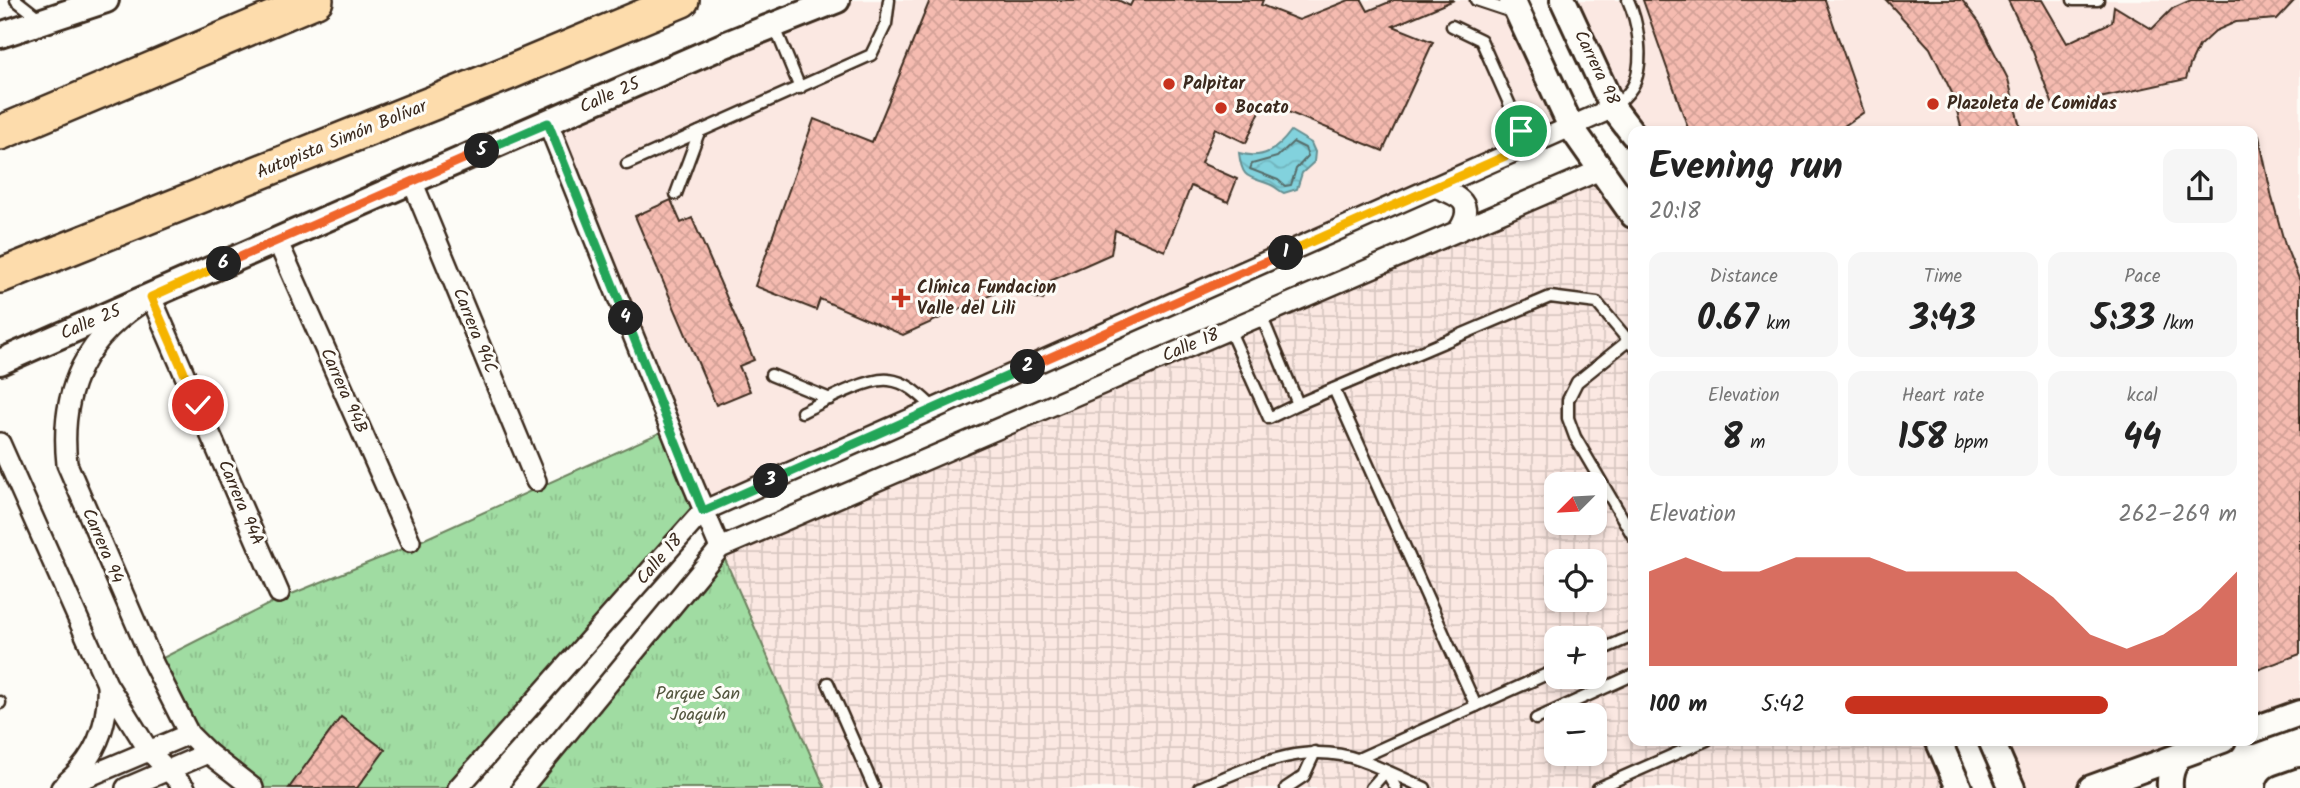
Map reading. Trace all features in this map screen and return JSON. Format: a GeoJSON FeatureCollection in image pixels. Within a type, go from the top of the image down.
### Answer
{"type":"FeatureCollection","features":[{"type":"Feature","properties":{"kind":"highway"},"geometry":{"type":"LineString","coordinates":[[0,133],[316,0]]}},
{"type":"Feature","properties":{"kind":"highway","name":"Autopista Simón Bolívar"},"geometry":{"type":"LineString","coordinates":[[0,276],[392,120],[682,0]]}},
{"type":"Feature","properties":{"kind":"street"},"geometry":{"type":"LineString","coordinates":[[0,35],[106,0]]}},
{"type":"Feature","properties":{"kind":"street","name":"Calle 25"},"geometry":{"type":"LineString","coordinates":[[0,362],[774,24],[837,0]]}},
{"type":"Feature","properties":{"kind":"street","name":"Carrera 98"},"geometry":{"type":"LineString","coordinates":[[1563,0],[1613,107],[1628,127]]}},
{"type":"Feature","properties":{"kind":"street"},"geometry":{"type":"LineString","coordinates":[[1515,7],[1571,127],[1628,208]]}},
{"type":"Feature","properties":{"kind":"street","name":"Calle 18"},"geometry":{"type":"LineString","coordinates":[[458,788],[703,511],[1613,107]]}},
{"type":"Feature","properties":{"kind":"street"},"geometry":{"type":"LineString","coordinates":[[548,123],[720,548]]}},
{"type":"Feature","properties":{"kind":"street","name":"Calle 18"},"geometry":{"type":"LineString","coordinates":[[522,788],[720,548],[1600,170]]}},
{"type":"Feature","properties":{"kind":"street","name":"Carrera 94C"},"geometry":{"type":"LineString","coordinates":[[412,181],[536,481]]}},
{"type":"Feature","properties":{"kind":"street"},"geometry":{"type":"LineString","coordinates":[[1434,187],[1455,194],[1466,208],[1466,218],[1458,231]]}},
{"type":"Feature","properties":{"kind":"street","name":"Carrera 94B"},"geometry":{"type":"LineString","coordinates":[[277,240],[410,541]]}},
{"type":"Feature","properties":{"kind":"street","name":"Carrera 94A"},"geometry":{"type":"LineString","coordinates":[[151,297],[279,593]]}},
{"type":"Feature","properties":{"kind":"street","name":"Carrera 94"},"geometry":{"type":"LineString","coordinates":[[151,297],[114,323],[84,360],[71,390],[65,417],[66,464],[153,663],[189,734],[208,753],[253,788]]}},
{"type":"Feature","properties":{"kind":"street"},"geometry":{"type":"LineString","coordinates":[[0,443],[107,684],[149,751],[185,788]]}},
{"type":"Feature","properties":{"kind":"street"},"geometry":{"type":"LineString","coordinates":[[60,788],[94,752],[104,728],[108,706],[107,684]]}},
{"type":"Feature","properties":{"kind":"street"},"geometry":{"type":"LineString","coordinates":[[2258,728],[2300,713]]}},
{"type":"Feature","properties":{"kind":"street"},"geometry":{"type":"LineString","coordinates":[[60,788],[189,734]]}},
{"type":"Feature","properties":{"kind":"street"},"geometry":{"type":"LineString","coordinates":[[1941,746],[1959,788]]}},
{"type":"Feature","properties":{"kind":"street"},"geometry":{"type":"LineString","coordinates":[[1994,746],[2012,788]]}},
{"type":"Feature","properties":{"kind":"street"},"geometry":{"type":"LineString","coordinates":[[2091,788],[2206,746]]}},
{"type":"Feature","properties":{"kind":"street"},"geometry":{"type":"LineString","coordinates":[[126,788],[208,753]]}},
{"type":"Feature","properties":{"kind":"street"},"geometry":{"type":"LineString","coordinates":[[2170,788],[2172,766],[2179,756]]}},
{"type":"Feature","properties":{"kind":"street"},"geometry":{"type":"LineString","coordinates":[[2280,788],[2300,781]]}},
{"type":"Feature","properties":{"kind":"lane"},"geometry":{"type":"LineString","coordinates":[[16,0],[42,21]]}},
{"type":"Feature","properties":{"kind":"lane"},"geometry":{"type":"LineString","coordinates":[[627,164],[871,55],[886,24],[889,0]]}},
{"type":"Feature","properties":{"kind":"lane"},"geometry":{"type":"LineString","coordinates":[[1476,0],[1515,7]]}},
{"type":"Feature","properties":{"kind":"lane"},"geometry":{"type":"LineString","coordinates":[[1613,107],[1623,100],[1635,82],[1639,54],[1637,32],[1628,0]]}},
{"type":"Feature","properties":{"kind":"lane"},"geometry":{"type":"LineString","coordinates":[[2073,0],[2098,0]]}},
{"type":"Feature","properties":{"kind":"lane"},"geometry":{"type":"LineString","coordinates":[[774,24],[800,88]]}},
{"type":"Feature","properties":{"kind":"lane"},"geometry":{"type":"LineString","coordinates":[[1452,26],[1481,40],[1528,146]]}},
{"type":"Feature","properties":{"kind":"lane"},"geometry":{"type":"LineString","coordinates":[[676,194],[699,132]]}},
{"type":"Feature","properties":{"kind":"lane"},"geometry":{"type":"LineString","coordinates":[[1229,329],[1269,418],[1550,296],[1597,303],[1628,342]]}},
{"type":"Feature","properties":{"kind":"lane"},"geometry":{"type":"LineString","coordinates":[[1261,316],[1298,404]]}},
{"type":"Feature","properties":{"kind":"lane"},"geometry":{"type":"LineString","coordinates":[[1628,345],[1577,382],[1568,400],[1568,418],[1575,437],[1628,527]]}},
{"type":"Feature","properties":{"kind":"lane"},"geometry":{"type":"LineString","coordinates":[[771,375],[830,399]]}},
{"type":"Feature","properties":{"kind":"lane"},"geometry":{"type":"LineString","coordinates":[[802,412],[868,383],[890,380],[917,391],[935,409]]}},
{"type":"Feature","properties":{"kind":"lane"},"geometry":{"type":"LineString","coordinates":[[1334,389],[1476,706]]}},
{"type":"Feature","properties":{"kind":"lane"},"geometry":{"type":"LineString","coordinates":[[1607,647],[1628,638]]}},
{"type":"Feature","properties":{"kind":"lane"},"geometry":{"type":"LineString","coordinates":[[1358,759],[1544,675]]}},
{"type":"Feature","properties":{"kind":"lane"},"geometry":{"type":"LineString","coordinates":[[1536,719],[1628,677]]}},
{"type":"Feature","properties":{"kind":"lane"},"geometry":{"type":"LineString","coordinates":[[828,683],[874,788]]}},
{"type":"Feature","properties":{"kind":"lane"},"geometry":{"type":"LineString","coordinates":[[1598,788],[1693,746]]}},
{"type":"Feature","properties":{"kind":"lane"},"geometry":{"type":"LineString","coordinates":[[1286,788],[1304,776],[1315,752]]}},
{"type":"Feature","properties":{"kind":"lane"},"geometry":{"type":"LineString","coordinates":[[1199,788],[1271,758],[1315,752],[1358,759],[1425,788]]}},
{"type":"Feature","properties":{"kind":"lane"},"geometry":{"type":"LineString","coordinates":[[1371,788],[1386,771]]}},
{"type":"Feature","properties":{"kind":"lane"},"geometry":{"type":"LineString","coordinates":[[1386,771],[1396,788]]}},
{"type":"Feature","properties":{"kind":"shaded area","name":"Clínica Fundacion Valle del Lili"},"geometry":{"type":"Polygon","coordinates":[[[837,0],[1512,0],[1571,127],[703,511],[548,123],[837,0]]]}},
{"type":"Feature","properties":{"kind":"shaded area"},"geometry":{"type":"Polygon","coordinates":[[[1563,0],[2300,0],[2300,713],[2258,728],[2258,126],[1630,126],[1563,0]]]}},
{"type":"Feature","properties":{"kind":"shaded area"},"geometry":{"type":"Polygon","coordinates":[[[1600,170],[1628,208],[1628,746],[1941,746],[1959,788],[825,788],[721,548],[1600,170]]]}},
{"type":"Feature","properties":{"kind":"shaded area"},"geometry":{"type":"Polygon","coordinates":[[[1994,746],[2206,746],[2091,788],[2012,788],[1994,746]]]}},
{"type":"Feature","properties":{"kind":"green space"},"geometry":{"type":"Polygon","coordinates":[[[670,428],[703,511],[458,788],[357,788],[385,750],[341,717],[293,783],[299,788],[253,788],[208,753],[153,663],[277,600],[407,547],[670,428]]]}},
{"type":"Feature","properties":{"kind":"green space","name":"Parque San Joaquín"},"geometry":{"type":"Polygon","coordinates":[[[720,548],[825,788],[522,788],[720,548]]]}},
{"type":"Feature","properties":{"kind":"water"},"geometry":{"type":"Polygon","coordinates":[[[1291,131],[1311,143],[1315,152],[1314,162],[1302,173],[1297,189],[1284,193],[1247,175],[1242,168],[1239,153],[1255,155],[1269,152],[1291,131]]]}},
{"type":"Feature","properties":{"kind":"building"},"geometry":{"type":"Polygon","coordinates":[[[930,0],[1118,0],[1130,6],[1133,0],[1263,0],[1261,5],[1299,20],[1349,0],[1362,0],[1368,11],[1394,0],[1454,0],[1393,26],[1433,42],[1383,151],[1264,102],[1246,143],[1215,128],[1201,163],[1237,179],[1228,202],[1191,186],[1165,251],[1115,230],[1111,254],[1050,281],[1043,300],[1006,288],[903,335],[820,299],[816,310],[755,286],[814,119],[872,142],[930,0]]]}},
{"type":"Feature","properties":{"kind":"building"},"geometry":{"type":"Polygon","coordinates":[[[1643,0],[1825,0],[1864,112],[1844,126],[1687,126],[1643,0]]]}},
{"type":"Feature","properties":{"kind":"building"},"geometry":{"type":"Polygon","coordinates":[[[1886,0],[1962,0],[1979,22],[2008,79],[2020,126],[1961,126],[1953,95],[1930,48],[1886,0]]]}},
{"type":"Feature","properties":{"kind":"building"},"geometry":{"type":"Polygon","coordinates":[[[2008,0],[2042,0],[2067,43],[2112,22],[2114,6],[2152,29],[2173,8],[2191,0],[2295,0],[2277,19],[2236,22],[2215,31],[2199,46],[2186,79],[2054,108],[2033,52],[2008,0]]]}},
{"type":"Feature","properties":{"kind":"building"},"geometry":{"type":"Polygon","coordinates":[[[2258,136],[2285,245],[2300,281],[2300,654],[2258,670],[2258,136]]]}},
{"type":"Feature","properties":{"kind":"building"},"geometry":{"type":"Polygon","coordinates":[[[671,200],[681,223],[692,218],[754,360],[739,366],[750,391],[716,405],[635,216],[671,200]]]}},
{"type":"Feature","properties":{"kind":"building"},"geometry":{"type":"Polygon","coordinates":[[[341,717],[385,750],[357,788],[289,788],[341,717]]]}},
{"type":"Feature","properties":{"kind":"place","name":"Palpitar"},"geometry":{"type":"Point","coordinates":[1169,84]}},
{"type":"Feature","properties":{"kind":"place","name":"Plazoleta de Comidas"},"geometry":{"type":"Point","coordinates":[1933,104]}},
{"type":"Feature","properties":{"kind":"place","name":"Bocato"},"geometry":{"type":"Point","coordinates":[1221,108]}},
{"type":"Feature","properties":{"kind":"place","name":"Clínica Fundacion Valle del Lili"},"geometry":{"type":"Point","coordinates":[901,298]}},
{"type":"Feature","properties":{"kind":"route"},"geometry":{"type":"LineString","coordinates":[[198,405],[151,297],[548,123],[703,511],[1528,146],[1521,131]]}}]}
